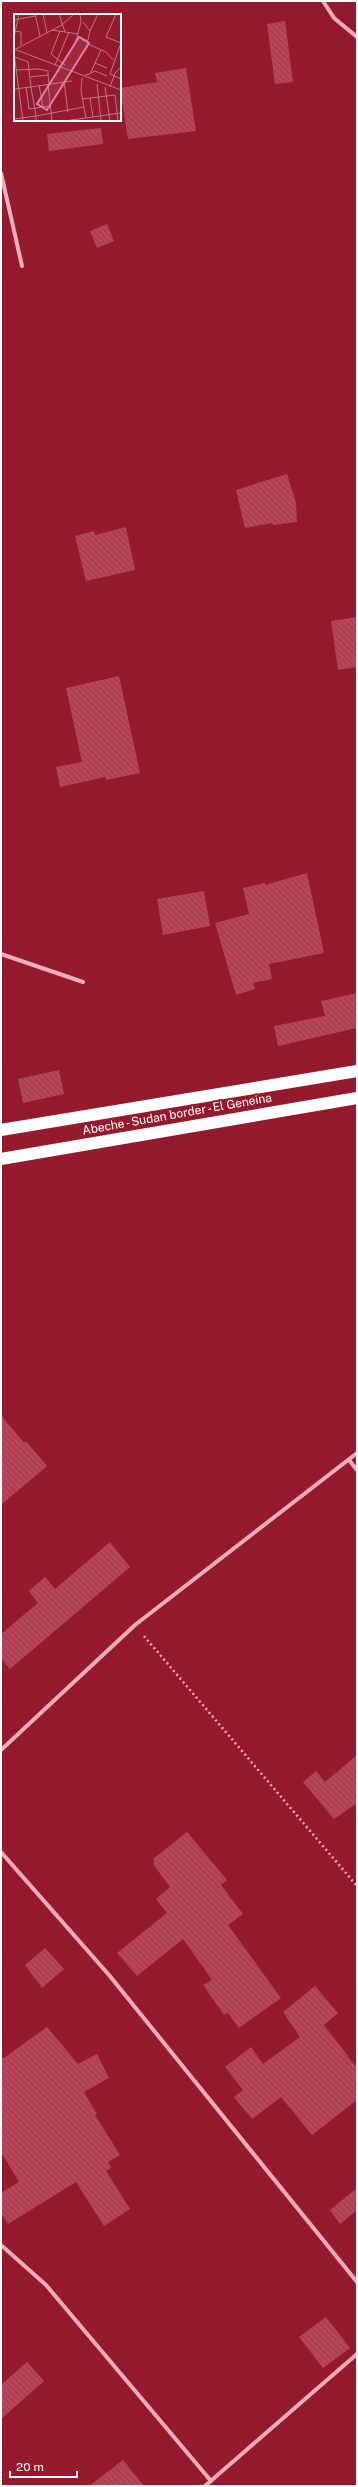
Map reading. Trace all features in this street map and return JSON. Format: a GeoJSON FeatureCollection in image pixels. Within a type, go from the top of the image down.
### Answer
{"type":"FeatureCollection","features":[{"type":"Feature","properties":{"kind":"highway","name":"Abeche - Sudan border - El Geneina"},"geometry":{"type":"LineString","coordinates":[[1,1130],[357,1071]]}},
{"type":"Feature","properties":{"kind":"highway","name":"Abeche - Sudan border - El Geneina"},"geometry":{"type":"LineString","coordinates":[[1,1159],[357,1098]]}},
{"type":"Feature","properties":{"kind":"street"},"geometry":{"type":"LineString","coordinates":[[323,1],[334,18],[357,37]]}},
{"type":"Feature","properties":{"kind":"street"},"geometry":{"type":"LineString","coordinates":[[1,172],[22,266]]}},
{"type":"Feature","properties":{"kind":"street"},"geometry":{"type":"LineString","coordinates":[[1,954],[83,982]]}},
{"type":"Feature","properties":{"kind":"street"},"geometry":{"type":"LineString","coordinates":[[1,1750],[135,1625],[357,1453]]}},
{"type":"Feature","properties":{"kind":"street"},"geometry":{"type":"LineString","coordinates":[[349,1460],[357,1470]]}},
{"type":"Feature","properties":{"kind":"street"},"geometry":{"type":"LineString","coordinates":[[1,1852],[109,1975],[357,2282]]}},
{"type":"Feature","properties":{"kind":"street"},"geometry":{"type":"LineString","coordinates":[[1,2245],[46,2285],[211,2481]]}},
{"type":"Feature","properties":{"kind":"street"},"geometry":{"type":"LineString","coordinates":[[205,2486],[357,2354]]}},
{"type":"Feature","properties":{"kind":"path"},"geometry":{"type":"LineString","coordinates":[[135,1625],[357,1886]]}},
{"type":"Feature","properties":{"kind":"building"},"geometry":{"type":"Polygon","coordinates":[[[285,21],[293,82],[275,84],[267,24],[285,21]]]}},
{"type":"Feature","properties":{"kind":"building"},"geometry":{"type":"Polygon","coordinates":[[[186,68],[196,131],[128,139],[121,88],[157,82],[155,73],[186,68]]]}},
{"type":"Feature","properties":{"kind":"building"},"geometry":{"type":"Polygon","coordinates":[[[101,128],[103,144],[49,151],[47,134],[101,128]]]}},
{"type":"Feature","properties":{"kind":"building"},"geometry":{"type":"Polygon","coordinates":[[[107,224],[114,241],[97,248],[90,231],[107,224]]]}},
{"type":"Feature","properties":{"kind":"building"},"geometry":{"type":"Polygon","coordinates":[[[287,474],[296,503],[297,522],[273,525],[272,523],[245,528],[236,490],[287,474]]]}},
{"type":"Feature","properties":{"kind":"building"},"geometry":{"type":"Polygon","coordinates":[[[126,527],[135,570],[86,581],[75,536],[94,531],[95,535],[126,527]]]}},
{"type":"Feature","properties":{"kind":"building"},"geometry":{"type":"Polygon","coordinates":[[[357,617],[357,667],[338,670],[331,621],[357,617]]]}},
{"type":"Feature","properties":{"kind":"building"},"geometry":{"type":"Polygon","coordinates":[[[119,676],[140,773],[106,780],[105,777],[60,787],[56,767],[82,762],[66,688],[119,676]]]}},
{"type":"Feature","properties":{"kind":"building"},"geometry":{"type":"Polygon","coordinates":[[[307,873],[324,953],[269,964],[272,979],[253,983],[255,989],[236,995],[215,923],[249,914],[243,888],[265,883],[265,885],[307,873]]]}},
{"type":"Feature","properties":{"kind":"building"},"geometry":{"type":"Polygon","coordinates":[[[204,891],[210,926],[163,935],[157,899],[204,891]]]}},
{"type":"Feature","properties":{"kind":"building"},"geometry":{"type":"Polygon","coordinates":[[[357,993],[357,1028],[278,1046],[274,1026],[325,1016],[321,1001],[357,993]]]}},
{"type":"Feature","properties":{"kind":"building"},"geometry":{"type":"Polygon","coordinates":[[[59,1070],[64,1094],[23,1103],[18,1079],[59,1070]]]}},
{"type":"Feature","properties":{"kind":"building"},"geometry":{"type":"Polygon","coordinates":[[[1,1415],[24,1443],[26,1441],[47,1466],[1,1505],[1,1415]]]}},
{"type":"Feature","properties":{"kind":"building"},"geometry":{"type":"Polygon","coordinates":[[[110,1542],[130,1567],[10,1669],[1,1658],[1,1634],[38,1603],[29,1591],[45,1577],[55,1589],[110,1542]]]}},
{"type":"Feature","properties":{"kind":"building"},"geometry":{"type":"Polygon","coordinates":[[[357,1755],[357,1803],[334,1819],[303,1782],[316,1771],[325,1782],[357,1755]]]}},
{"type":"Feature","properties":{"kind":"building"},"geometry":{"type":"Polygon","coordinates":[[[187,1832],[227,1880],[221,1885],[243,1914],[228,1925],[281,1998],[239,2028],[228,2013],[224,2015],[203,1985],[212,1980],[183,1939],[137,1976],[117,1953],[167,1913],[156,1899],[170,1887],[153,1864],[155,1862],[153,1859],[187,1832]]]}},
{"type":"Feature","properties":{"kind":"building"},"geometry":{"type":"Polygon","coordinates":[[[45,1948],[64,1969],[42,1988],[25,1965],[45,1948]]]}},
{"type":"Feature","properties":{"kind":"building"},"geometry":{"type":"Polygon","coordinates":[[[315,1986],[338,2013],[324,2025],[357,2068],[357,2100],[312,2135],[281,2097],[252,2119],[234,2097],[243,2090],[225,2067],[251,2047],[263,2064],[300,2037],[283,2012],[315,1986]]]}},
{"type":"Feature","properties":{"kind":"building"},"geometry":{"type":"Polygon","coordinates":[[[47,2027],[78,2064],[97,2054],[109,2078],[84,2092],[97,2114],[95,2115],[120,2155],[108,2162],[111,2168],[106,2171],[130,2209],[104,2226],[76,2182],[8,2224],[1,2213],[1,2193],[19,2182],[1,2152],[1,2060],[47,2027]]]}},
{"type":"Feature","properties":{"kind":"building"},"geometry":{"type":"Polygon","coordinates":[[[357,2188],[357,2210],[340,2224],[330,2210],[357,2188]]]}},
{"type":"Feature","properties":{"kind":"building"},"geometry":{"type":"Polygon","coordinates":[[[326,2317],[350,2348],[323,2368],[299,2337],[326,2317]]]}},
{"type":"Feature","properties":{"kind":"building"},"geometry":{"type":"Polygon","coordinates":[[[27,2362],[44,2381],[1,2419],[1,2385],[27,2362]]]}},
{"type":"Feature","properties":{"kind":"building"},"geometry":{"type":"Polygon","coordinates":[[[123,2460],[144,2486],[89,2486],[123,2460]]]}}]}
